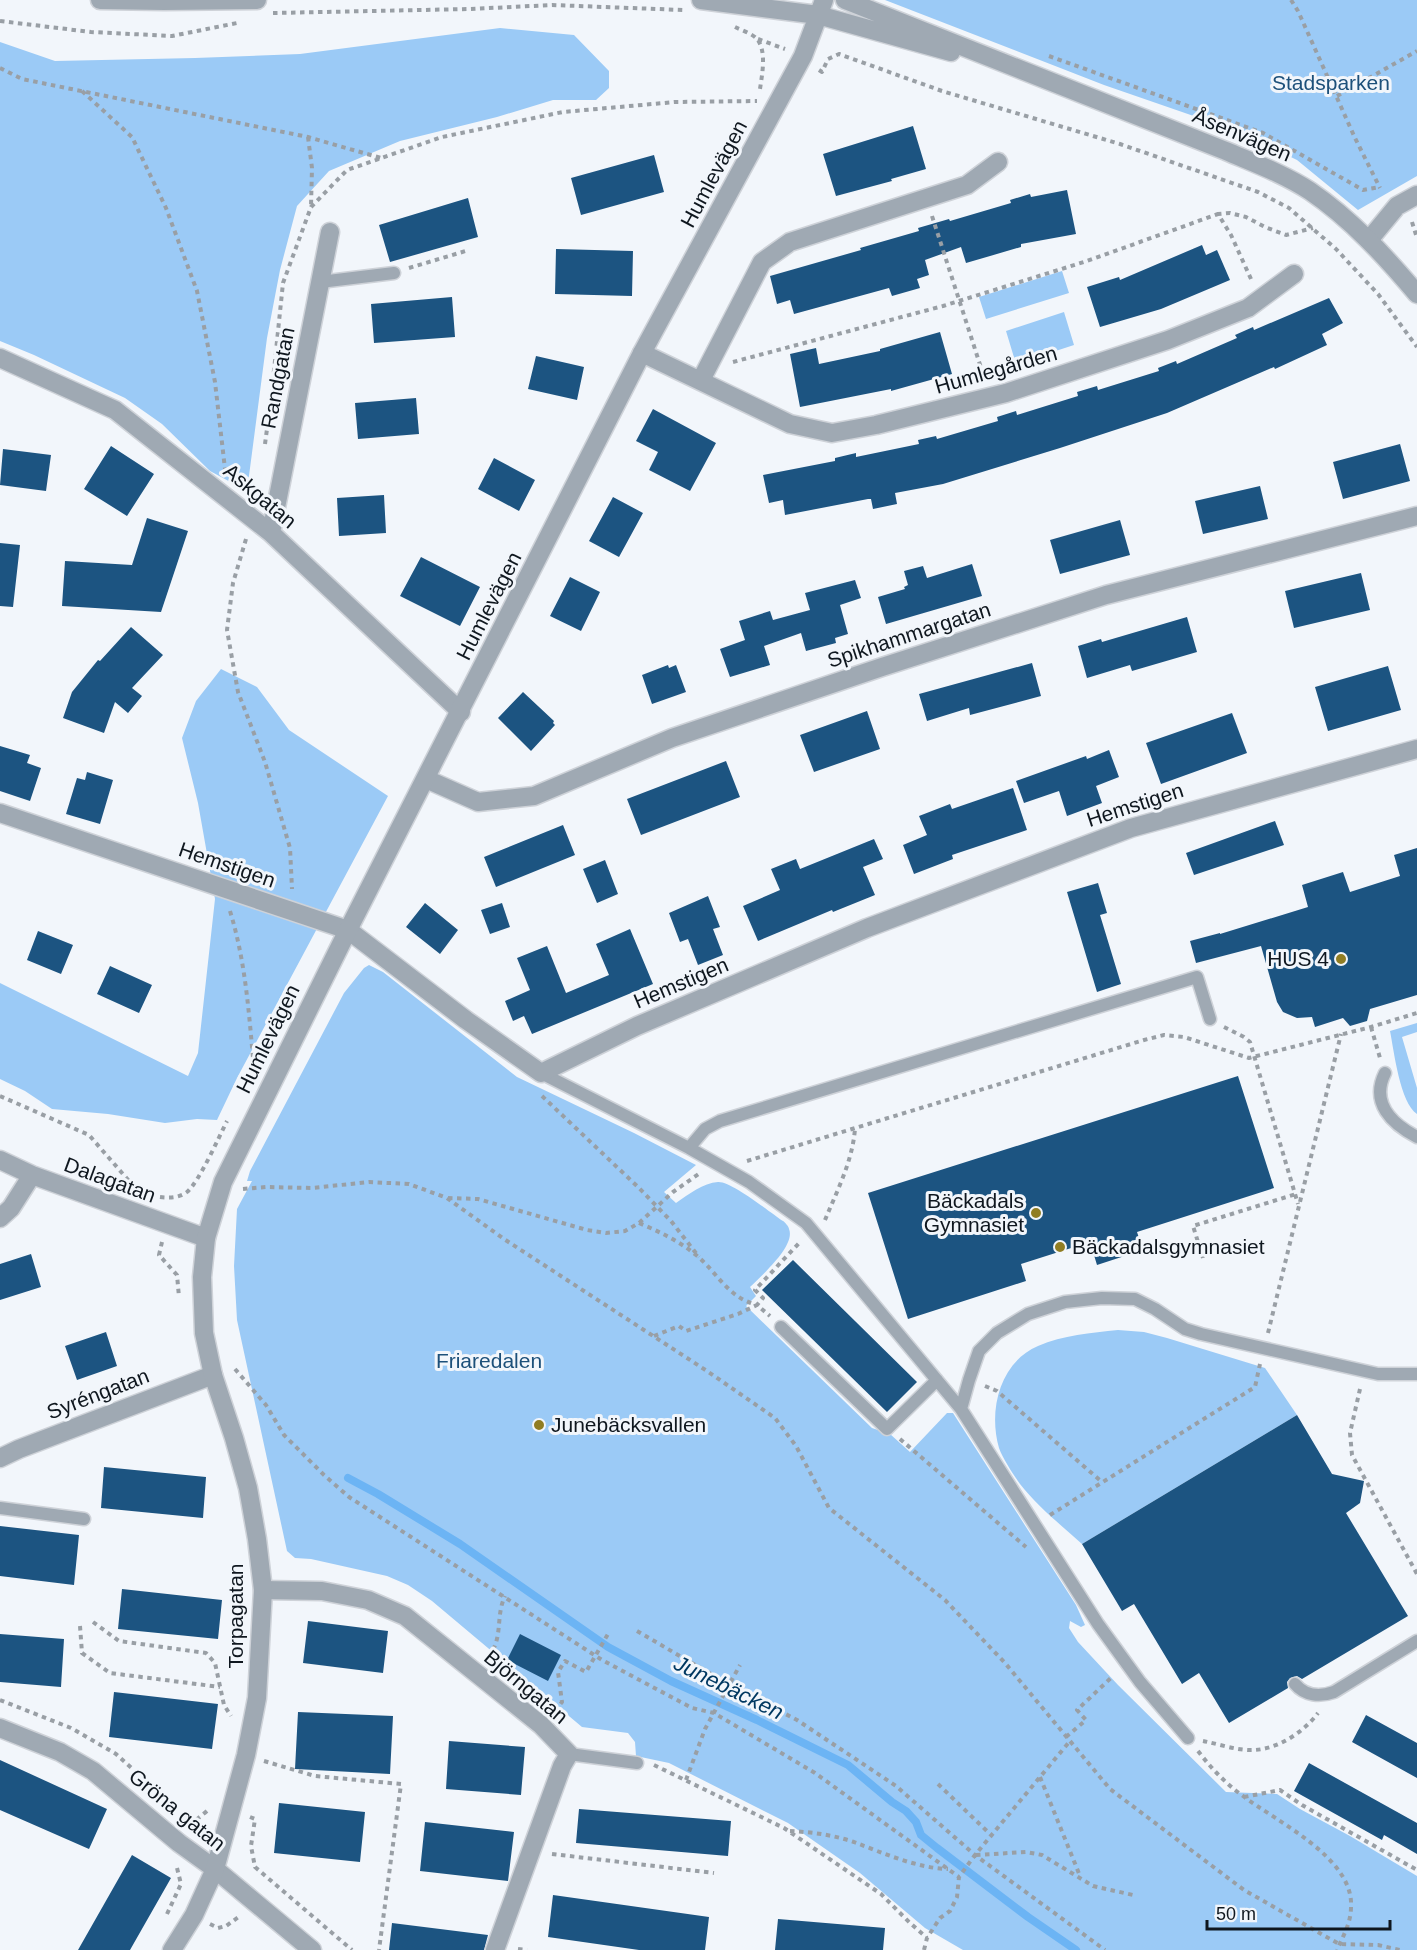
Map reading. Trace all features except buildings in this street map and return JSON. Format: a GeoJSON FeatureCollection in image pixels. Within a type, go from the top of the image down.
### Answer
{"type":"FeatureCollection","features":[{"type":"Feature","properties":{"kind":"street"},"geometry":{"type":"LineString","coordinates":[[100,0],[259,8]]}},
{"type":"Feature","properties":{"kind":"street","name":"Åsenvägen"},"geometry":{"type":"LineString","coordinates":[[845,0],[1226,151],[1287,178],[1335,210],[1369,240],[1417,294]]}},
{"type":"Feature","properties":{"kind":"street","name":"Åsenvägen"},"geometry":{"type":"LineString","coordinates":[[695,5],[821,7],[895,38],[1017,69]]}},
{"type":"Feature","properties":{"kind":"street","name":"Humlevägen"},"geometry":{"type":"LineString","coordinates":[[206,1238],[223,1182],[348,930],[642,353],[803,56],[821,7]]}},
{"type":"Feature","properties":{"kind":"street"},"geometry":{"type":"LineString","coordinates":[[704,375],[762,262],[790,242],[967,185],[998,162]]}},
{"type":"Feature","properties":{"kind":"street"},"geometry":{"type":"LineString","coordinates":[[1369,240],[1397,206],[1417,195]]}},
{"type":"Feature","properties":{"kind":"street","name":"Randgatan"},"geometry":{"type":"LineString","coordinates":[[271,533],[330,232]]}},
{"type":"Feature","properties":{"kind":"street","name":"Humlegården"},"geometry":{"type":"LineString","coordinates":[[642,353],[704,375],[790,424],[832,433],[876,425],[990,397],[1168,340],[1248,308],[1294,274]]}},
{"type":"Feature","properties":{"kind":"street","name":"Askgatan"},"geometry":{"type":"LineString","coordinates":[[0,358],[115,410],[271,533],[461,712]]}},
{"type":"Feature","properties":{"kind":"street","name":"Spikhammargatan"},"geometry":{"type":"LineString","coordinates":[[426,779],[478,802],[534,796],[672,738],[1106,595],[1417,516]]}},
{"type":"Feature","properties":{"kind":"street","name":"Hemstigen"},"geometry":{"type":"LineString","coordinates":[[0,813],[348,930],[466,1020],[541,1073],[637,1026],[867,928],[1131,828],[1417,749]]}},
{"type":"Feature","properties":{"kind":"street","name":"Dalagatan"},"geometry":{"type":"LineString","coordinates":[[0,1161],[32,1175],[206,1238]]}},
{"type":"Feature","properties":{"kind":"street"},"geometry":{"type":"LineString","coordinates":[[0,1218],[11,1208],[32,1175]]}},
{"type":"Feature","properties":{"kind":"street","name":"Torpagatan"},"geometry":{"type":"LineString","coordinates":[[172,1950],[194,1915],[215,1869],[246,1755],[258,1698],[263,1590],[248,1488],[213,1375],[204,1333],[202,1277],[206,1238]]}},
{"type":"Feature","properties":{"kind":"street","name":"Syréngatan"},"geometry":{"type":"LineString","coordinates":[[0,1458],[213,1375]]}},
{"type":"Feature","properties":{"kind":"street","name":"Björngatan"},"geometry":{"type":"LineString","coordinates":[[263,1590],[322,1592],[368,1600],[405,1616],[541,1725],[569,1754],[562,1766],[495,1950]]}},
{"type":"Feature","properties":{"kind":"street","name":"Gröna gatan"},"geometry":{"type":"LineString","coordinates":[[0,1728],[60,1752],[93,1771],[312,1950]]}},
{"type":"Feature","properties":{"kind":"lane"},"geometry":{"type":"LineString","coordinates":[[320,282],[394,273]]}},
{"type":"Feature","properties":{"kind":"lane"},"geometry":{"type":"LineString","coordinates":[[689,1148],[705,1129],[720,1121],[1197,977],[1210,1019]]}},
{"type":"Feature","properties":{"kind":"lane"},"geometry":{"type":"LineString","coordinates":[[541,1073],[689,1148],[749,1182],[806,1223],[961,1409],[1110,1641],[1140,1682],[1188,1738]]}},
{"type":"Feature","properties":{"kind":"lane"},"geometry":{"type":"LineString","coordinates":[[1385,1073],[1379,1085],[1381,1101],[1397,1125],[1417,1137]]}},
{"type":"Feature","properties":{"kind":"lane"},"geometry":{"type":"LineString","coordinates":[[961,1409],[980,1351],[997,1333],[1028,1314],[1065,1302],[1102,1298],[1135,1299],[1155,1308],[1185,1329],[1264,1349],[1378,1374],[1417,1374]]}},
{"type":"Feature","properties":{"kind":"lane"},"geometry":{"type":"LineString","coordinates":[[781,1327],[887,1430],[937,1380]]}},
{"type":"Feature","properties":{"kind":"lane"},"geometry":{"type":"LineString","coordinates":[[0,1508],[84,1519]]}},
{"type":"Feature","properties":{"kind":"lane"},"geometry":{"type":"LineString","coordinates":[[1295,1684],[1307,1694],[1334,1692],[1417,1641]]}},
{"type":"Feature","properties":{"kind":"lane"},"geometry":{"type":"LineString","coordinates":[[569,1754],[637,1763]]}},
{"type":"Feature","properties":{"kind":"path"},"geometry":{"type":"LineString","coordinates":[[1040,52],[1263,133],[1363,190],[1380,187],[1291,0]]}},
{"type":"Feature","properties":{"kind":"path"},"geometry":{"type":"LineString","coordinates":[[259,8],[273,13],[552,5],[668,8],[695,5]]}},
{"type":"Feature","properties":{"kind":"path"},"geometry":{"type":"LineString","coordinates":[[0,21],[91,32],[172,36],[241,22]]}},
{"type":"Feature","properties":{"kind":"path"},"geometry":{"type":"LineString","coordinates":[[728,24],[737,27]]}},
{"type":"Feature","properties":{"kind":"path"},"geometry":{"type":"LineString","coordinates":[[757,39],[803,56],[822,72],[828,59],[839,54],[942,91],[1120,144],[1258,192],[1289,208],[1313,228],[1378,294],[1417,347]]}},
{"type":"Feature","properties":{"kind":"path"},"geometry":{"type":"LineString","coordinates":[[1337,96],[1417,51]]}},
{"type":"Feature","properties":{"kind":"path"},"geometry":{"type":"LineString","coordinates":[[0,68],[22,78],[308,137],[381,158]]}},
{"type":"Feature","properties":{"kind":"path"},"geometry":{"type":"LineString","coordinates":[[82,91],[132,137],[166,208],[197,291],[215,382],[229,500]]}},
{"type":"Feature","properties":{"kind":"path"},"geometry":{"type":"LineString","coordinates":[[311,207],[347,170],[442,137],[563,112],[675,102],[758,101]]}},
{"type":"Feature","properties":{"kind":"path"},"geometry":{"type":"LineString","coordinates":[[264,444],[283,283],[311,207],[312,168],[308,137]]}},
{"type":"Feature","properties":{"kind":"path"},"geometry":{"type":"LineString","coordinates":[[926,198],[990,397]]}},
{"type":"Feature","properties":{"kind":"path"},"geometry":{"type":"LineString","coordinates":[[704,375],[959,301],[1087,261],[1218,214],[1230,213],[1246,217],[1286,234],[1313,228]]}},
{"type":"Feature","properties":{"kind":"path"},"geometry":{"type":"LineString","coordinates":[[1218,214],[1232,235],[1259,299]]}},
{"type":"Feature","properties":{"kind":"path"},"geometry":{"type":"LineString","coordinates":[[1413,222],[1417,238]]}},
{"type":"Feature","properties":{"kind":"path"},"geometry":{"type":"LineString","coordinates":[[394,273],[469,250]]}},
{"type":"Feature","properties":{"kind":"path"},"geometry":{"type":"LineString","coordinates":[[252,518],[233,583],[227,630],[238,692],[266,762],[290,848],[293,911]]}},
{"type":"Feature","properties":{"kind":"path"},"geometry":{"type":"LineString","coordinates":[[214,885],[230,910],[239,943],[247,991],[254,1069]]}},
{"type":"Feature","properties":{"kind":"path"},"geometry":{"type":"LineString","coordinates":[[447,1198],[478,1199],[587,1230],[606,1233],[626,1232],[672,1192],[719,1165],[855,1128],[1144,1040],[1164,1035],[1184,1037],[1249,1058],[1417,1013]]}},
{"type":"Feature","properties":{"kind":"path"},"geometry":{"type":"LineString","coordinates":[[1210,1019],[1250,1042],[1299,1206]]}},
{"type":"Feature","properties":{"kind":"path"},"geometry":{"type":"LineString","coordinates":[[1371,1027],[1385,1073]]}},
{"type":"Feature","properties":{"kind":"path"},"geometry":{"type":"LineString","coordinates":[[1034,1525],[1255,1387],[1341,1034]]}},
{"type":"Feature","properties":{"kind":"path"},"geometry":{"type":"LineString","coordinates":[[541,1073],[539,1092],[638,1187],[670,1221],[717,1278],[744,1302],[757,1305],[781,1327]]}},
{"type":"Feature","properties":{"kind":"path"},"geometry":{"type":"LineString","coordinates":[[0,1096],[89,1135],[134,1189],[144,1192]]}},
{"type":"Feature","properties":{"kind":"path"},"geometry":{"type":"LineString","coordinates":[[654,1336],[679,1326],[686,1331],[738,1314],[757,1305],[763,1298],[755,1290],[814,1233],[849,1159],[855,1128]]}},
{"type":"Feature","properties":{"kind":"path"},"geometry":{"type":"LineString","coordinates":[[153,1196],[173,1198],[188,1191],[200,1173]]}},
{"type":"Feature","properties":{"kind":"path"},"geometry":{"type":"LineString","coordinates":[[244,1179],[239,1190],[266,1187],[312,1188],[369,1182],[409,1184],[447,1198],[504,1239],[654,1336],[775,1418],[796,1446],[829,1508],[945,1600],[1005,1663],[1110,1789],[1244,1890],[1339,1944],[1378,1945],[1400,1950]]}},
{"type":"Feature","properties":{"kind":"path"},"geometry":{"type":"LineString","coordinates":[[1203,1258],[1193,1226],[1296,1194]]}},
{"type":"Feature","properties":{"kind":"path"},"geometry":{"type":"LineString","coordinates":[[173,1198],[159,1255],[177,1275],[180,1299]]}},
{"type":"Feature","properties":{"kind":"path"},"geometry":{"type":"LineString","coordinates":[[639,1223],[670,1236],[699,1257]]}},
{"type":"Feature","properties":{"kind":"path"},"geometry":{"type":"LineString","coordinates":[[209,1356],[228,1360],[266,1406],[284,1435],[349,1497],[595,1655],[692,1708],[714,1713],[815,1773],[959,1877]]}},
{"type":"Feature","properties":{"kind":"path"},"geometry":{"type":"LineString","coordinates":[[1364,1371],[1350,1434],[1352,1455],[1417,1574]]}},
{"type":"Feature","properties":{"kind":"path"},"geometry":{"type":"LineString","coordinates":[[969,1380],[997,1391],[1102,1482]]}},
{"type":"Feature","properties":{"kind":"path"},"geometry":{"type":"LineString","coordinates":[[887,1430],[1034,1554]]}},
{"type":"Feature","properties":{"kind":"path"},"geometry":{"type":"LineString","coordinates":[[495,1648],[499,1633],[499,1613],[505,1596]]}},
{"type":"Feature","properties":{"kind":"path"},"geometry":{"type":"LineString","coordinates":[[93,1622],[119,1641],[206,1653],[215,1663],[224,1705],[233,1719],[234,1707]]}},
{"type":"Feature","properties":{"kind":"path"},"geometry":{"type":"LineString","coordinates":[[80,1626],[82,1653],[110,1673],[220,1687]]}},
{"type":"Feature","properties":{"kind":"path"},"geometry":{"type":"LineString","coordinates":[[637,1631],[728,1684],[797,1720],[896,1786],[975,1855],[1105,1950]]}},
{"type":"Feature","properties":{"kind":"path"},"geometry":{"type":"LineString","coordinates":[[541,1725],[562,1702],[558,1672],[565,1660],[586,1671],[608,1634]]}},
{"type":"Feature","properties":{"kind":"path"},"geometry":{"type":"LineString","coordinates":[[686,1780],[714,1713],[740,1665]]}},
{"type":"Feature","properties":{"kind":"path"},"geometry":{"type":"LineString","coordinates":[[1066,1737],[1086,1720],[1077,1710],[1113,1677]]}},
{"type":"Feature","properties":{"kind":"path"},"geometry":{"type":"LineString","coordinates":[[1188,1738],[1254,1750],[1276,1745],[1302,1730],[1334,1692]]}},
{"type":"Feature","properties":{"kind":"path"},"geometry":{"type":"LineString","coordinates":[[1188,1738],[1215,1773],[1244,1797],[1325,1855],[1341,1870],[1348,1886],[1352,1905],[1348,1924],[1337,1950]]}},
{"type":"Feature","properties":{"kind":"path"},"geometry":{"type":"LineString","coordinates":[[924,1950],[927,1938],[940,1918],[950,1911],[957,1897],[959,1877],[1070,1741]]}},
{"type":"Feature","properties":{"kind":"path"},"geometry":{"type":"LineString","coordinates":[[246,1755],[315,1776],[401,1784],[379,1950]]}},
{"type":"Feature","properties":{"kind":"path"},"geometry":{"type":"LineString","coordinates":[[637,1763],[654,1765],[789,1831],[881,1894],[927,1938]]}},
{"type":"Feature","properties":{"kind":"path"},"geometry":{"type":"LineString","coordinates":[[1040,1777],[1080,1877]]}},
{"type":"Feature","properties":{"kind":"path"},"geometry":{"type":"LineString","coordinates":[[938,1784],[991,1835]]}},
{"type":"Feature","properties":{"kind":"path"},"geometry":{"type":"LineString","coordinates":[[1244,1797],[1280,1790],[1302,1805],[1417,1870]]}},
{"type":"Feature","properties":{"kind":"path"},"geometry":{"type":"LineString","coordinates":[[191,1823],[199,1819],[210,1807]]}},
{"type":"Feature","properties":{"kind":"path"},"geometry":{"type":"LineString","coordinates":[[255,1819],[251,1846],[255,1867],[352,1950]]}},
{"type":"Feature","properties":{"kind":"path"},"geometry":{"type":"LineString","coordinates":[[789,1831],[818,1833],[852,1841],[917,1864],[949,1870]]}},
{"type":"Feature","properties":{"kind":"path"},"geometry":{"type":"LineString","coordinates":[[531,1852],[714,1873]]}},
{"type":"Feature","properties":{"kind":"path"},"geometry":{"type":"LineString","coordinates":[[975,1855],[1026,1852],[1042,1855],[1093,1886],[1133,1895]]}},
{"type":"Feature","properties":{"kind":"path"},"geometry":{"type":"LineString","coordinates":[[163,1921],[181,1884],[176,1863]]}},
{"type":"Feature","properties":{"kind":"green space","name":"Stadsparken"},"geometry":{"type":"Polygon","coordinates":[[[885,0],[1417,0],[1417,176],[1358,210],[1297,160],[1237,131],[1104,85],[885,0]]]}},
{"type":"Feature","properties":{"kind":"green space"},"geometry":{"type":"Polygon","coordinates":[[[500,28],[574,35],[609,71],[609,88],[596,100],[553,100],[497,117],[400,141],[329,171],[297,206],[280,270],[267,338],[247,491],[210,471],[162,424],[125,398],[0,341],[0,42],[55,61],[195,58],[300,54],[500,28]]]}},
{"type":"Feature","properties":{"kind":"green space"},"geometry":{"type":"Polygon","coordinates":[[[1062,271],[1069,293],[986,319],[979,297],[1062,271]]]}},
{"type":"Feature","properties":{"kind":"green space"},"geometry":{"type":"Polygon","coordinates":[[[1064,312],[1074,345],[1016,364],[1006,331],[1064,312]]]}},
{"type":"Feature","properties":{"kind":"green space"},"geometry":{"type":"Polygon","coordinates":[[[221,669],[257,687],[289,730],[388,796],[237,1078],[217,1120],[197,1119],[165,1123],[108,1114],[52,1109],[25,1091],[0,1079],[0,983],[188,1076],[198,1053],[215,899],[198,803],[182,738],[196,701],[221,669]]]}},
{"type":"Feature","properties":{"kind":"green space","name":"Friaredalen"},"geometry":{"type":"Polygon","coordinates":[[[369,965],[383,972],[517,1077],[696,1165],[664,1192],[676,1203],[707,1184],[724,1183],[785,1222],[790,1236],[787,1244],[783,1252],[750,1287],[756,1296],[746,1306],[872,1428],[890,1434],[910,1452],[947,1413],[953,1413],[1076,1605],[1085,1625],[1081,1627],[1070,1621],[1069,1628],[1078,1642],[1226,1792],[1277,1794],[1417,1876],[1417,1950],[963,1950],[925,1928],[860,1873],[788,1823],[669,1763],[636,1756],[635,1742],[628,1733],[582,1727],[432,1601],[408,1585],[387,1576],[311,1559],[295,1558],[287,1551],[237,1320],[234,1266],[237,1209],[252,1181],[247,1181],[250,1171],[344,993],[369,965]]]}},
{"type":"Feature","properties":{"kind":"green space"},"geometry":{"type":"Polygon","coordinates":[[[1417,1023],[1417,1032],[1402,1037],[1417,1088],[1417,1114],[1411,1108],[1402,1088],[1390,1031],[1417,1023]]]}},
{"type":"Feature","properties":{"kind":"green space"},"geometry":{"type":"Polygon","coordinates":[[[1118,1330],[1144,1332],[1265,1368],[1297,1415],[1082,1544],[1034,1500],[1008,1466],[999,1448],[996,1433],[996,1403],[1006,1375],[1025,1353],[1057,1339],[1118,1330]]]}},
{"type":"Feature","properties":{"kind":"waterway","name":"Junebäcken"},"geometry":{"type":"LineString","coordinates":[[348,1478],[460,1544],[608,1647],[671,1681],[848,1765],[906,1811],[916,1822],[921,1835],[937,1848],[1076,1950]]}},
{"type":"Feature","properties":{"kind":"place","name":"HUS 4"},"geometry":{"type":"Point","coordinates":[1341,959]}},
{"type":"Feature","properties":{"kind":"place","name":"Bäckadals Gymnasiet"},"geometry":{"type":"Point","coordinates":[1036,1213]}},
{"type":"Feature","properties":{"kind":"place","name":"Bäckadalsgymnasiet"},"geometry":{"type":"Point","coordinates":[1060,1247]}},
{"type":"Feature","properties":{"kind":"place","name":"Junebäcksvallen"},"geometry":{"type":"Point","coordinates":[539,1425]}}]}
